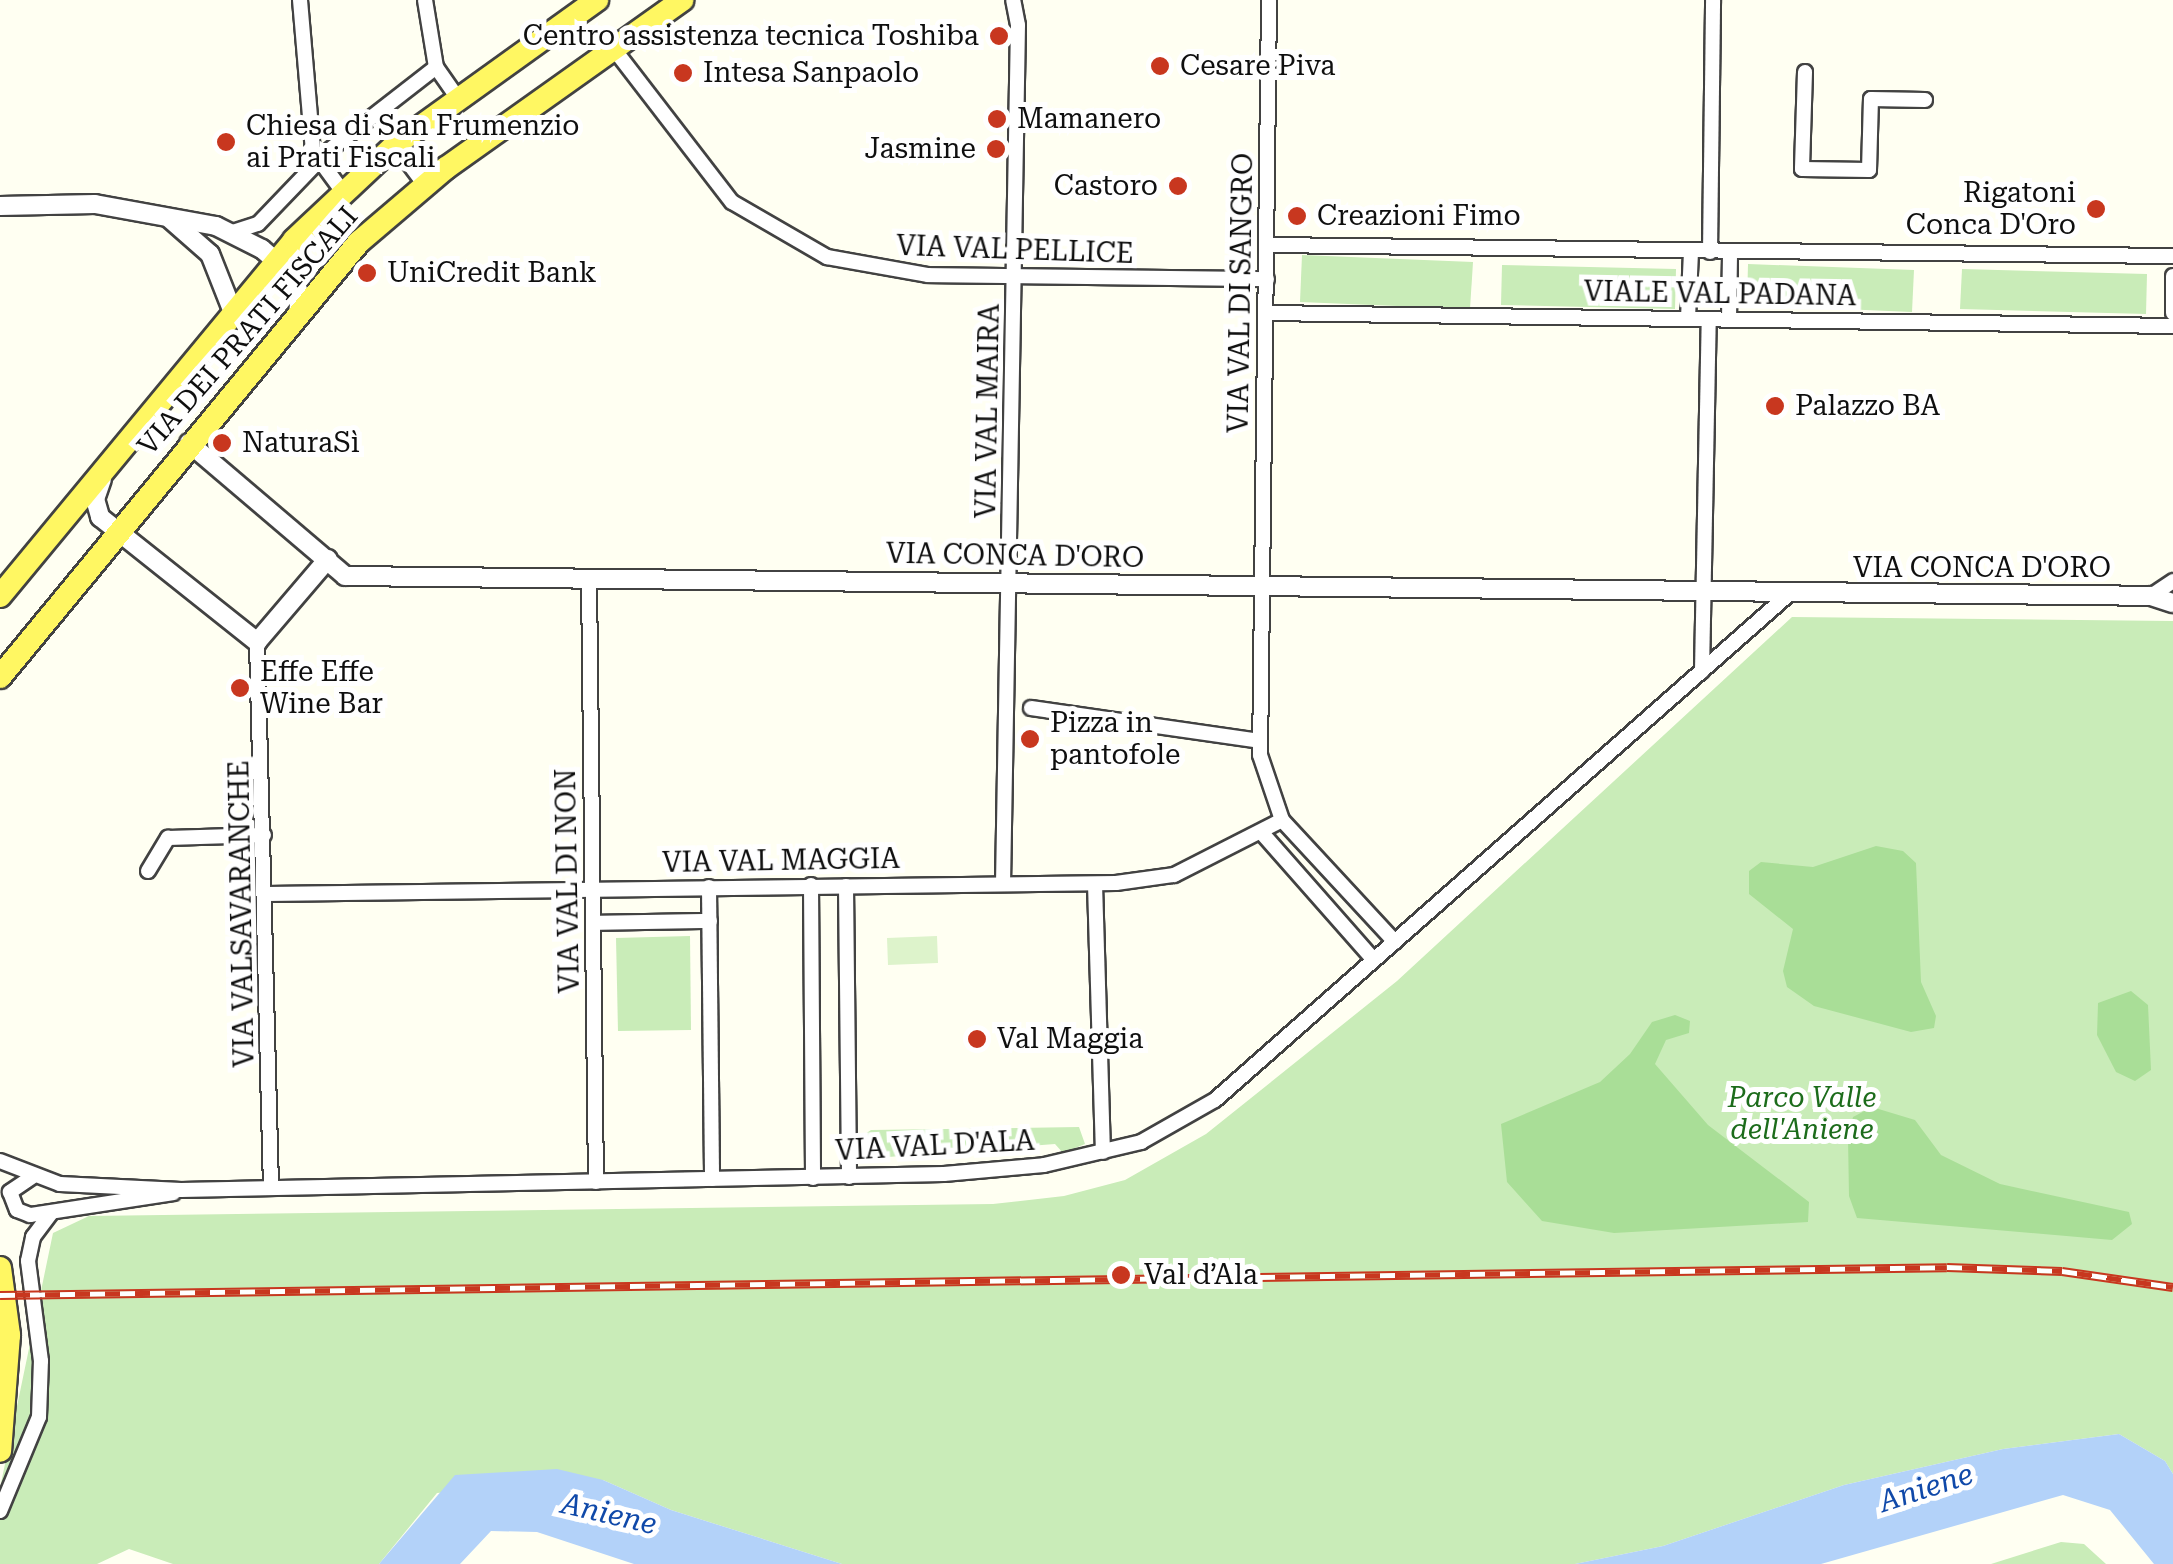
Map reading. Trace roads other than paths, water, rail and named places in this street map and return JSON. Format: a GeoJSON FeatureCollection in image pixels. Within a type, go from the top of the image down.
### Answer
{"type":"FeatureCollection","features":[{"type":"Feature","properties":{"kind":"main road","name":"VIA DEI PRATI FISCALI"},"geometry":{"type":"LineString","coordinates":[[0,596],[110,456],[276,260],[343,192],[395,146],[597,0]]}},
{"type":"Feature","properties":{"kind":"main road","name":"VIA DEI PRATI FISCALI"},"geometry":{"type":"LineString","coordinates":[[0,677],[189,443],[360,242],[425,185],[682,0]]}},
{"type":"Feature","properties":{"kind":"main road"},"geometry":{"type":"LineString","coordinates":[[0,1268],[8,1359],[0,1451]]}},
{"type":"Feature","properties":{"kind":"street"},"geometry":{"type":"LineString","coordinates":[[300,0],[318,160],[343,192]]}},
{"type":"Feature","properties":{"kind":"street"},"geometry":{"type":"LineString","coordinates":[[425,0],[436,68],[458,99]]}},
{"type":"Feature","properties":{"kind":"street","name":"VIA VAL MAIRA"},"geometry":{"type":"LineString","coordinates":[[1003,884],[1015,278],[1014,0]]}},
{"type":"Feature","properties":{"kind":"street","name":"VIA VAL DI SANGRO"},"geometry":{"type":"LineString","coordinates":[[1269,0],[1260,741],[1282,820]]}},
{"type":"Feature","properties":{"kind":"street"},"geometry":{"type":"LineString","coordinates":[[1710,252],[1713,0]]}},
{"type":"Feature","properties":{"kind":"street","name":"VIA VAL PELLICE"},"geometry":{"type":"LineString","coordinates":[[614,49],[724,194],[779,234],[877,270],[1015,278],[1267,279]]}},
{"type":"Feature","properties":{"kind":"street"},"geometry":{"type":"LineString","coordinates":[[233,232],[258,224],[318,160],[436,68]]}},
{"type":"Feature","properties":{"kind":"street"},"geometry":{"type":"LineString","coordinates":[[1804,72],[1802,169],[1869,170],[1871,99],[1925,100]]}},
{"type":"Feature","properties":{"kind":"street"},"geometry":{"type":"LineString","coordinates":[[395,146],[425,185]]}},
{"type":"Feature","properties":{"kind":"street"},"geometry":{"type":"LineString","coordinates":[[0,206],[74,202],[156,213],[233,232],[276,260],[299,288],[298,314]]}},
{"type":"Feature","properties":{"kind":"street"},"geometry":{"type":"LineString","coordinates":[[156,213],[205,246],[225,321]]}},
{"type":"Feature","properties":{"kind":"street","name":"VIALE VAL PADANA"},"geometry":{"type":"LineString","coordinates":[[1268,245],[2173,256]]}},
{"type":"Feature","properties":{"kind":"street"},"geometry":{"type":"LineString","coordinates":[[1688,318],[1690,252]]}},
{"type":"Feature","properties":{"kind":"street"},"geometry":{"type":"LineString","coordinates":[[1729,320],[1730,252]]}},
{"type":"Feature","properties":{"kind":"street"},"geometry":{"type":"LineString","coordinates":[[2173,276],[2173,313]]}},
{"type":"Feature","properties":{"kind":"street","name":"VIALE VAL PADANA"},"geometry":{"type":"LineString","coordinates":[[1266,313],[2173,326]]}},
{"type":"Feature","properties":{"kind":"street"},"geometry":{"type":"LineString","coordinates":[[1702,671],[1707,592],[1709,320]]}},
{"type":"Feature","properties":{"kind":"street","name":"VIA CONCA D'ORO"},"geometry":{"type":"LineString","coordinates":[[189,443],[345,576],[2151,596],[2173,603]]}},
{"type":"Feature","properties":{"kind":"street"},"geometry":{"type":"LineString","coordinates":[[110,456],[95,502],[100,517],[257,642],[328,560]]}},
{"type":"Feature","properties":{"kind":"street","name":"VIA VAL DI NON"},"geometry":{"type":"LineString","coordinates":[[589,578],[596,1182]]}},
{"type":"Feature","properties":{"kind":"street"},"geometry":{"type":"LineString","coordinates":[[2151,596],[2173,580]]}},
{"type":"Feature","properties":{"kind":"street","name":"VIA VAL D'ALA"},"geometry":{"type":"LineString","coordinates":[[0,1161],[33,1177],[181,1190],[813,1178],[1014,1169],[1103,1152],[1160,1134],[1205,1108],[1790,593]]}},
{"type":"Feature","properties":{"kind":"street","name":"VIA VALSAVARANCHE"},"geometry":{"type":"LineString","coordinates":[[257,642],[271,1187]]}},
{"type":"Feature","properties":{"kind":"street"},"geometry":{"type":"LineString","coordinates":[[1031,708],[1260,741]]}},
{"type":"Feature","properties":{"kind":"street"},"geometry":{"type":"LineString","coordinates":[[1282,820],[1395,942]]}},
{"type":"Feature","properties":{"kind":"street","name":"VIA VAL MAGGIA"},"geometry":{"type":"LineString","coordinates":[[266,894],[1095,884],[1170,876],[1282,820]]}},
{"type":"Feature","properties":{"kind":"street"},"geometry":{"type":"LineString","coordinates":[[1262,833],[1374,960]]}},
{"type":"Feature","properties":{"kind":"street"},"geometry":{"type":"LineString","coordinates":[[148,871],[168,838],[264,835]]}},
{"type":"Feature","properties":{"kind":"street"},"geometry":{"type":"LineString","coordinates":[[1095,884],[1103,1152]]}},
{"type":"Feature","properties":{"kind":"street"},"geometry":{"type":"LineString","coordinates":[[811,885],[813,1178]]}},
{"type":"Feature","properties":{"kind":"street"},"geometry":{"type":"LineString","coordinates":[[846,886],[849,1177]]}},
{"type":"Feature","properties":{"kind":"street"},"geometry":{"type":"LineString","coordinates":[[709,887],[712,1180]]}},
{"type":"Feature","properties":{"kind":"street"},"geometry":{"type":"LineString","coordinates":[[594,924],[710,922]]}},
{"type":"Feature","properties":{"kind":"street"},"geometry":{"type":"LineString","coordinates":[[33,1177],[14,1185],[12,1201],[24,1214],[51,1213],[79,1202],[134,1202],[181,1190]]}},
{"type":"Feature","properties":{"kind":"street"},"geometry":{"type":"LineString","coordinates":[[0,1511],[39,1417],[42,1361],[28,1261],[33,1236],[51,1213]]}},
{"type":"Feature","properties":{"kind":"water","name":"Aniene"},"geometry":{"type":"Polygon","coordinates":[[[2119,1434],[2165,1461],[2173,1474],[2173,1564],[2154,1564],[2110,1510],[2063,1495],[1821,1564],[1575,1564],[1663,1546],[1844,1485],[2003,1449],[2119,1434]]]}},
{"type":"Feature","properties":{"kind":"water","name":"Aniene"},"geometry":{"type":"Polygon","coordinates":[[[557,1469],[603,1480],[671,1510],[842,1564],[634,1564],[537,1532],[491,1531],[460,1564],[379,1564],[455,1475],[557,1469]]]}},
{"type":"Feature","properties":{"kind":"railway"},"geometry":{"type":"LineString","coordinates":[[0,1295],[1947,1267],[2062,1271],[2173,1287]]}},
{"type":"Feature","properties":{"kind":"place","name":"Centro assistenza tecnica Toshiba"},"geometry":{"type":"Point","coordinates":[999,36]}},
{"type":"Feature","properties":{"kind":"place","name":"Cesare Piva"},"geometry":{"type":"Point","coordinates":[1160,66]}},
{"type":"Feature","properties":{"kind":"place","name":"Intesa Sanpaolo"},"geometry":{"type":"Point","coordinates":[683,73]}},
{"type":"Feature","properties":{"kind":"place","name":"Mamanero"},"geometry":{"type":"Point","coordinates":[997,119]}},
{"type":"Feature","properties":{"kind":"place","name":"Chiesa di San Frumenzio ai Prati Fiscali"},"geometry":{"type":"Point","coordinates":[226,142]}},
{"type":"Feature","properties":{"kind":"place","name":"Jasmine"},"geometry":{"type":"Point","coordinates":[996,149]}},
{"type":"Feature","properties":{"kind":"place","name":"Castoro"},"geometry":{"type":"Point","coordinates":[1178,186]}},
{"type":"Feature","properties":{"kind":"place","name":"Rigatoni Conca D'Oro"},"geometry":{"type":"Point","coordinates":[2096,209]}},
{"type":"Feature","properties":{"kind":"place","name":"Creazioni Fimo"},"geometry":{"type":"Point","coordinates":[1297,216]}},
{"type":"Feature","properties":{"kind":"place","name":"UniCredit Bank"},"geometry":{"type":"Point","coordinates":[367,273]}},
{"type":"Feature","properties":{"kind":"place","name":"Palazzo BA"},"geometry":{"type":"Point","coordinates":[1775,406]}},
{"type":"Feature","properties":{"kind":"place","name":"NaturaSì"},"geometry":{"type":"Point","coordinates":[222,443]}},
{"type":"Feature","properties":{"kind":"place","name":"Effe Effe Wine Bar"},"geometry":{"type":"Point","coordinates":[240,688]}},
{"type":"Feature","properties":{"kind":"place","name":"Pizza in pantofole"},"geometry":{"type":"Point","coordinates":[1030,739]}},
{"type":"Feature","properties":{"kind":"place","name":"Val Maggia"},"geometry":{"type":"Point","coordinates":[977,1039]}},
{"type":"Feature","properties":{"kind":"place","name":"Val d’Ala"},"geometry":{"type":"Point","coordinates":[1121,1275]}},
{"type":"Feature","properties":{"kind":"park label","name":"Parco Valle dell'Aniene"},"geometry":{"type":"Point","coordinates":[1802,1114]}}]}
